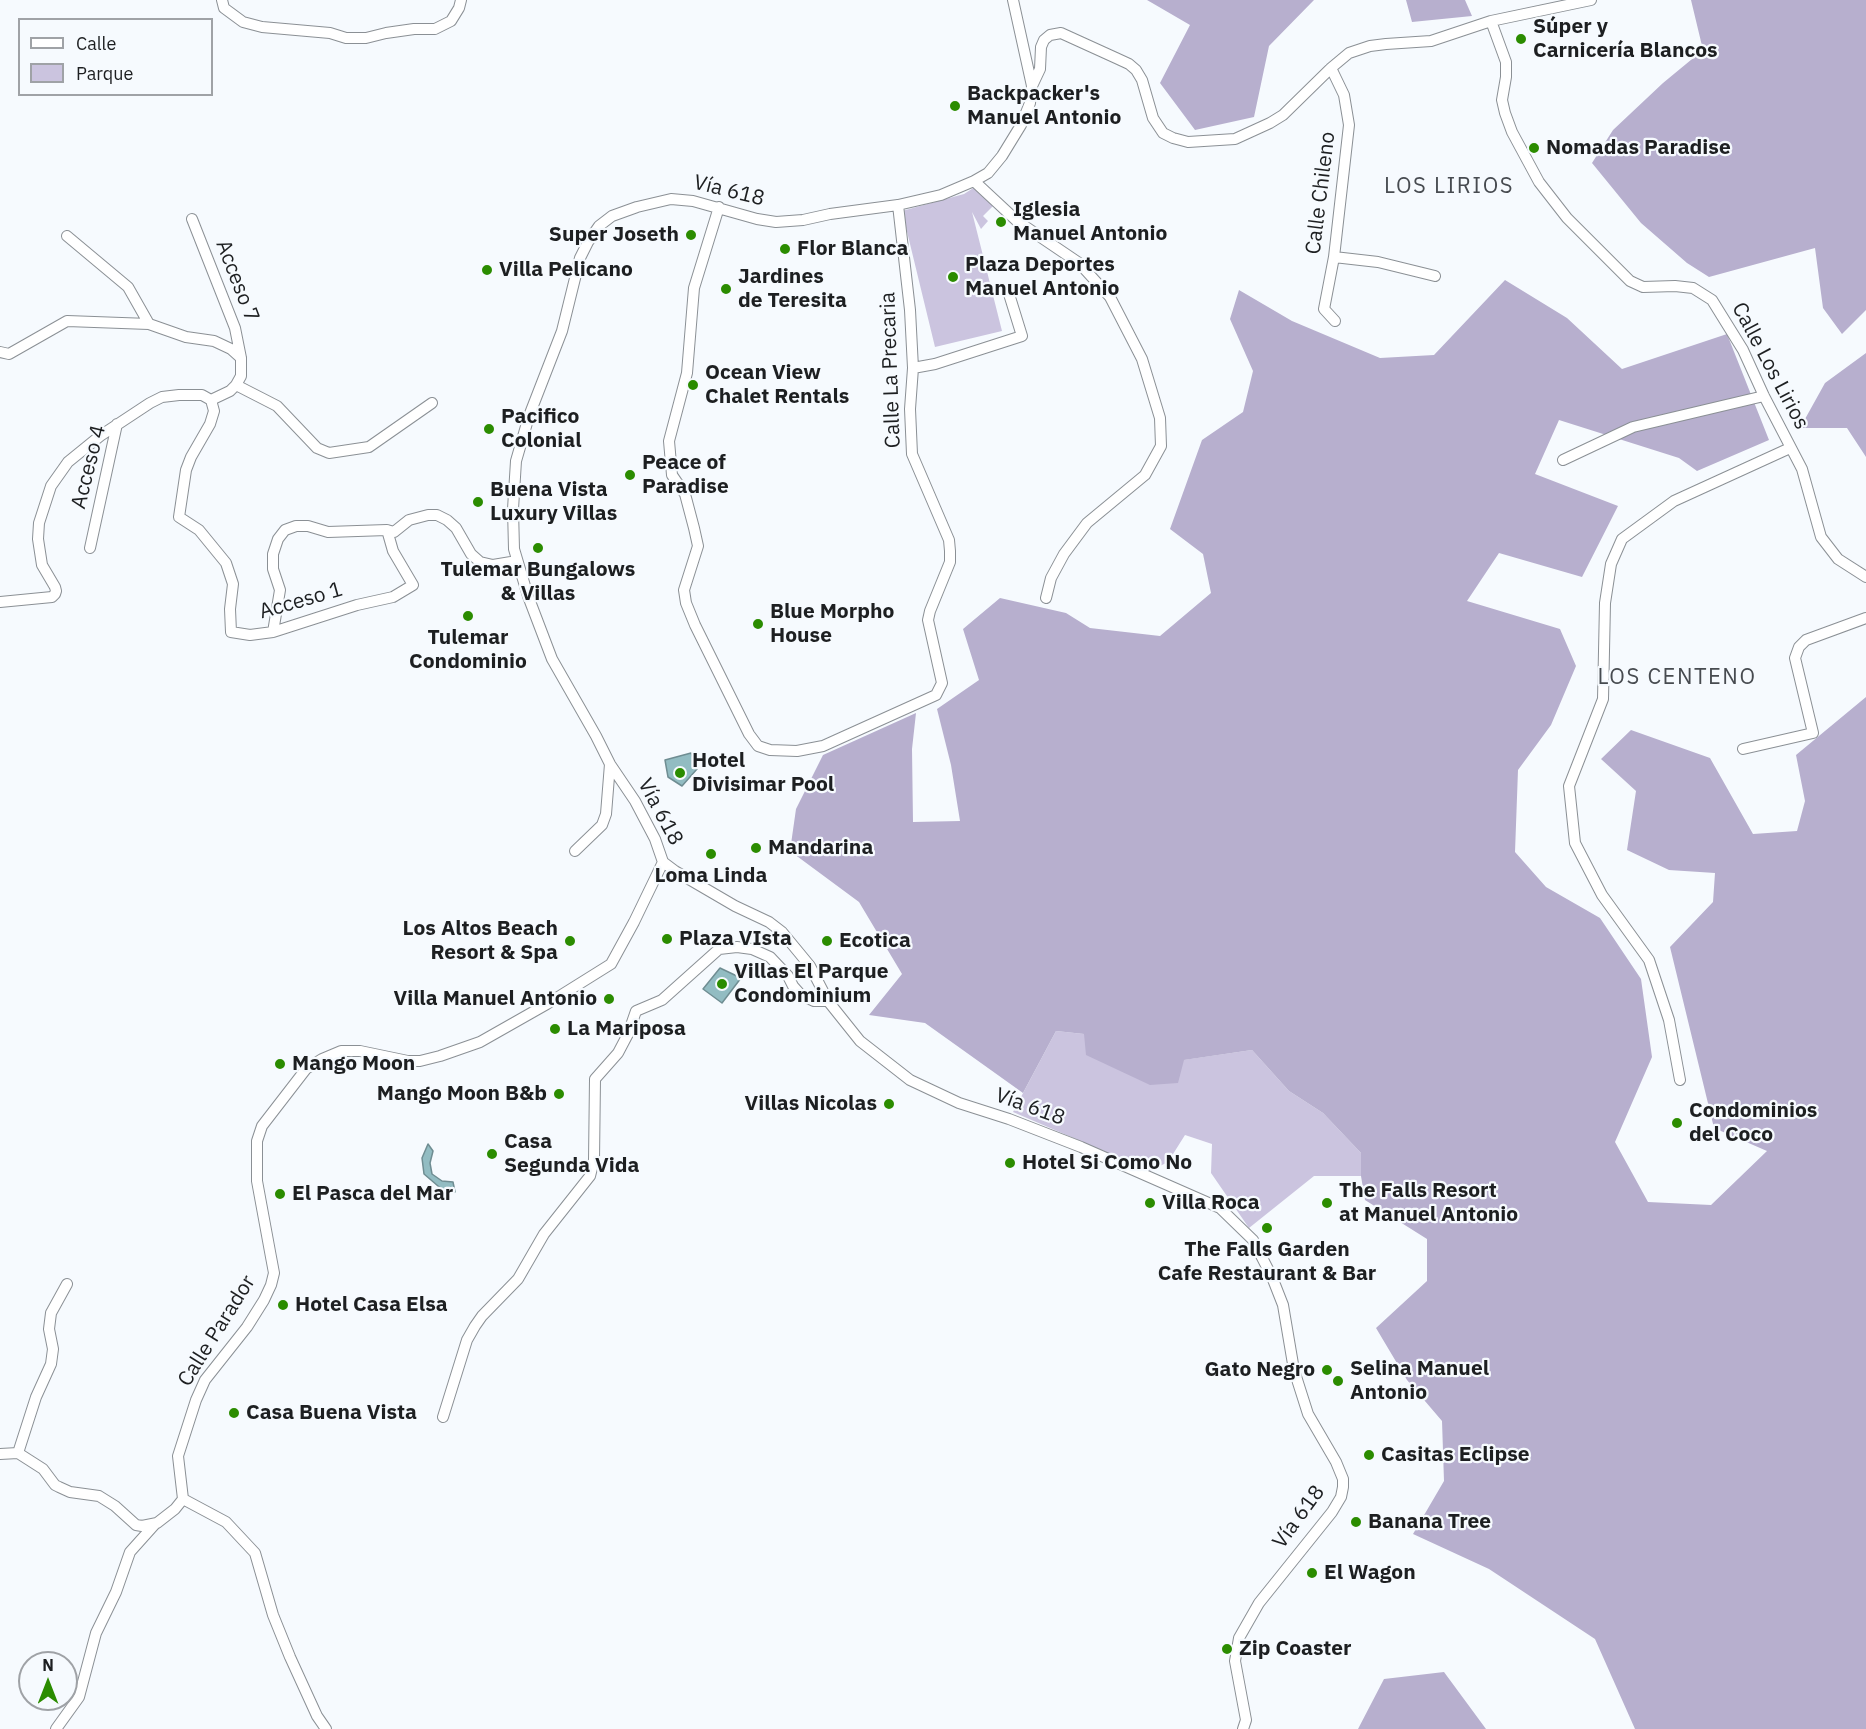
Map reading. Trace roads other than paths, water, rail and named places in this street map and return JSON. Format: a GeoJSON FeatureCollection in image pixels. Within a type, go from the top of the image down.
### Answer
{"type":"FeatureCollection","features":[{"type":"Feature","properties":{"kind":"street"},"geometry":{"type":"LineString","coordinates":[[222,0],[224,8],[243,22],[262,27],[330,33],[346,38],[366,38],[414,29],[435,29],[451,21],[461,0]]}},
{"type":"Feature","properties":{"kind":"street","name":"Vía 618"},"geometry":{"type":"LineString","coordinates":[[1013,0],[1032,86],[1030,103],[1021,125],[1002,156],[988,173],[974,181],[941,195],[898,205],[803,220],[776,222],[749,218],[719,207],[670,199],[612,216],[599,226],[580,258],[562,331],[529,416],[516,461],[513,509],[514,549],[552,660],[610,764],[635,801],[655,839],[663,862],[783,932],[810,966],[828,1000],[860,1041],[910,1080],[959,1103],[1009,1119],[1081,1147],[1220,1208],[1253,1240],[1272,1277],[1282,1305],[1294,1370],[1308,1414],[1336,1462],[1343,1479],[1343,1486],[1341,1497],[1332,1512],[1258,1603],[1239,1638],[1235,1661],[1246,1720],[1243,1729]]}},
{"type":"Feature","properties":{"kind":"street"},"geometry":{"type":"LineString","coordinates":[[1032,86],[1040,69],[1041,47],[1044,40],[1050,35],[1061,33],[1129,64],[1136,70],[1142,80],[1153,118],[1163,133],[1188,142],[1235,139],[1283,115],[1349,53],[1371,46],[1431,41],[1491,21],[1591,0]]}},
{"type":"Feature","properties":{"kind":"street","name":"Calle Los Lirios"},"geometry":{"type":"LineString","coordinates":[[1491,21],[1506,63],[1502,100],[1505,113],[1512,132],[1539,182],[1567,218],[1630,281],[1653,288],[1676,286],[1693,288],[1712,300],[1743,350],[1802,469],[1821,537],[1838,559],[1866,577]]}},
{"type":"Feature","properties":{"kind":"street","name":"Calle Chileno"},"geometry":{"type":"LineString","coordinates":[[1331,68],[1344,94],[1349,125],[1334,257],[1324,309],[1335,321]]}},
{"type":"Feature","properties":{"kind":"street"},"geometry":{"type":"LineString","coordinates":[[974,181],[1017,221],[1079,263],[1110,297],[1142,359],[1160,418],[1161,446],[1146,475],[1088,523],[1064,554],[1055,570],[1046,598]]}},
{"type":"Feature","properties":{"kind":"street","name":"Calle La Precaria"},"geometry":{"type":"LineString","coordinates":[[719,207],[694,288],[687,373],[669,441],[672,476],[685,494],[698,546],[684,590],[686,603],[695,625],[749,734],[758,747],[797,751],[823,746],[936,695],[942,683],[928,620],[950,562],[950,550],[949,540],[912,454],[910,409],[913,368],[910,310],[898,205]]}},
{"type":"Feature","properties":{"kind":"street","name":"Acceso 7"},"geometry":{"type":"LineString","coordinates":[[192,219],[235,328],[241,358]]}},
{"type":"Feature","properties":{"kind":"street"},"geometry":{"type":"LineString","coordinates":[[67,236],[128,287],[149,324]]}},
{"type":"Feature","properties":{"kind":"street"},"geometry":{"type":"LineString","coordinates":[[1334,257],[1378,262],[1435,276]]}},
{"type":"Feature","properties":{"kind":"street"},"geometry":{"type":"LineString","coordinates":[[913,368],[934,364],[1022,336],[1009,294]]}},
{"type":"Feature","properties":{"kind":"street"},"geometry":{"type":"LineString","coordinates":[[0,352],[9,354],[67,321],[149,324],[186,337],[214,341],[231,349],[241,358],[241,376],[236,385],[230,391],[211,400]]}},
{"type":"Feature","properties":{"kind":"street"},"geometry":{"type":"LineString","coordinates":[[236,385],[277,406],[318,448],[329,453],[369,447],[432,403]]}},
{"type":"Feature","properties":{"kind":"street","name":"Acceso 4"},"geometry":{"type":"LineString","coordinates":[[90,548],[117,424],[162,397],[202,395],[211,400]]}},
{"type":"Feature","properties":{"kind":"street"},"geometry":{"type":"LineString","coordinates":[[1563,460],[1633,427],[1764,396]]}},
{"type":"Feature","properties":{"kind":"street","name":"Acceso 1"},"geometry":{"type":"LineString","coordinates":[[211,400],[214,411],[210,424],[186,470],[178,517],[199,530],[226,563],[233,584],[230,609],[231,632],[250,635],[273,632],[357,604],[393,597],[413,585],[393,550],[387,530]]}},
{"type":"Feature","properties":{"kind":"street"},"geometry":{"type":"LineString","coordinates":[[0,602],[52,597],[55,594],[55,587],[42,565],[38,539],[43,507],[51,486],[68,462],[117,424]]}},
{"type":"Feature","properties":{"kind":"street"},"geometry":{"type":"LineString","coordinates":[[1680,1080],[1669,1020],[1649,960],[1602,895],[1575,843],[1569,786],[1603,699],[1605,603],[1611,564],[1622,539],[1674,501],[1769,459],[1790,447]]}},
{"type":"Feature","properties":{"kind":"street"},"geometry":{"type":"LineString","coordinates":[[273,632],[280,590],[273,569],[273,554],[278,539],[285,530],[296,526],[308,526],[328,532],[394,531],[409,520],[428,514],[437,515],[456,528],[471,554],[480,562],[493,565],[517,561]]}},
{"type":"Feature","properties":{"kind":"street"},"geometry":{"type":"LineString","coordinates":[[1743,749],[1813,733],[1795,658],[1799,647],[1806,640],[1866,618]]}},
{"type":"Feature","properties":{"kind":"street"},"geometry":{"type":"LineString","coordinates":[[575,851],[602,825],[606,814],[610,764]]}},
{"type":"Feature","properties":{"kind":"street","name":"Calle Parador"},"geometry":{"type":"LineString","coordinates":[[183,1499],[178,1456],[196,1400],[205,1380],[247,1327],[264,1300],[274,1274],[256,1181],[257,1141],[262,1126],[306,1069],[322,1059],[341,1051],[360,1051],[420,1061],[440,1056],[480,1042],[547,1004],[611,963],[663,862]]}},
{"type":"Feature","properties":{"kind":"street"},"geometry":{"type":"LineString","coordinates":[[443,1417],[467,1340],[475,1326],[518,1280],[544,1234],[590,1176],[594,1160],[595,1079],[618,1053],[636,1011],[662,1000],[719,949],[737,947],[752,949],[770,957],[788,976],[801,995],[814,1001],[828,1000]]}},
{"type":"Feature","properties":{"kind":"street"},"geometry":{"type":"LineString","coordinates":[[18,1453],[36,1397],[51,1364],[53,1349],[49,1329],[51,1313],[67,1284]]}},
{"type":"Feature","properties":{"kind":"street"},"geometry":{"type":"LineString","coordinates":[[0,1454],[18,1453],[43,1469],[55,1485],[64,1490],[99,1496],[115,1506],[136,1525],[157,1523]]}},
{"type":"Feature","properties":{"kind":"street"},"geometry":{"type":"LineString","coordinates":[[56,1729],[79,1697],[96,1633],[116,1592],[130,1552],[183,1499],[226,1522],[255,1552],[273,1615],[326,1729]]}},
{"type":"Feature","properties":{"kind":"water","name":"Hotel Divisimar Pool"},"geometry":{"type":"Polygon","coordinates":[[[691,753],[697,769],[682,786],[668,777],[665,760],[691,753]]]}},
{"type":"Feature","properties":{"kind":"water","name":"Villas El Parque Condominium"},"geometry":{"type":"Polygon","coordinates":[[[720,968],[741,978],[722,1003],[703,989],[720,968]]]}},
{"type":"Feature","properties":{"kind":"water"},"geometry":{"type":"Polygon","coordinates":[[[428,1144],[433,1151],[430,1163],[432,1174],[442,1181],[453,1182],[455,1192],[445,1192],[424,1174],[422,1158],[428,1144]]]}},
{"type":"Feature","properties":{"kind":"place","name":"Súper y Carnicería Blancos"},"geometry":{"type":"Point","coordinates":[1521,39]}},
{"type":"Feature","properties":{"kind":"place","name":"Backpacker's Manuel Antonio"},"geometry":{"type":"Point","coordinates":[955,106]}},
{"type":"Feature","properties":{"kind":"place","name":"Nomadas Paradise"},"geometry":{"type":"Point","coordinates":[1534,148]}},
{"type":"Feature","properties":{"kind":"place","name":"Iglesia Manuel Antonio"},"geometry":{"type":"Point","coordinates":[1001,222]}},
{"type":"Feature","properties":{"kind":"place","name":"Super Joseth"},"geometry":{"type":"Point","coordinates":[691,235]}},
{"type":"Feature","properties":{"kind":"place","name":"Flor Blanca"},"geometry":{"type":"Point","coordinates":[785,249]}},
{"type":"Feature","properties":{"kind":"place","name":"Villa Pelicano"},"geometry":{"type":"Point","coordinates":[487,270]}},
{"type":"Feature","properties":{"kind":"place","name":"Plaza Deportes Manuel Antonio"},"geometry":{"type":"Point","coordinates":[953,277]}},
{"type":"Feature","properties":{"kind":"place","name":"Jardines de Teresita"},"geometry":{"type":"Point","coordinates":[726,289]}},
{"type":"Feature","properties":{"kind":"place","name":"Ocean View Chalet Rentals"},"geometry":{"type":"Point","coordinates":[693,385]}},
{"type":"Feature","properties":{"kind":"place","name":"Pacifico Colonial"},"geometry":{"type":"Point","coordinates":[489,429]}},
{"type":"Feature","properties":{"kind":"place","name":"Peace of Paradise"},"geometry":{"type":"Point","coordinates":[630,475]}},
{"type":"Feature","properties":{"kind":"place","name":"Buena Vista Luxury Villas"},"geometry":{"type":"Point","coordinates":[478,502]}},
{"type":"Feature","properties":{"kind":"place","name":"Tulemar Bungalows & Villas"},"geometry":{"type":"Point","coordinates":[538,548]}},
{"type":"Feature","properties":{"kind":"place","name":"Tulemar Condominio"},"geometry":{"type":"Point","coordinates":[468,616]}},
{"type":"Feature","properties":{"kind":"place","name":"Blue Morpho House"},"geometry":{"type":"Point","coordinates":[758,624]}},
{"type":"Feature","properties":{"kind":"place","name":"Hotel Divisimar Pool"},"geometry":{"type":"Point","coordinates":[680,773]}},
{"type":"Feature","properties":{"kind":"place","name":"Mandarina"},"geometry":{"type":"Point","coordinates":[756,848]}},
{"type":"Feature","properties":{"kind":"place","name":"Loma Linda"},"geometry":{"type":"Point","coordinates":[711,854]}},
{"type":"Feature","properties":{"kind":"place","name":"Plaza VIsta"},"geometry":{"type":"Point","coordinates":[667,939]}},
{"type":"Feature","properties":{"kind":"place","name":"Los Altos Beach Resort & Spa"},"geometry":{"type":"Point","coordinates":[570,941]}},
{"type":"Feature","properties":{"kind":"place","name":"Ecotica"},"geometry":{"type":"Point","coordinates":[827,941]}},
{"type":"Feature","properties":{"kind":"place","name":"Villas El Parque Condominium"},"geometry":{"type":"Point","coordinates":[722,984]}},
{"type":"Feature","properties":{"kind":"place","name":"Villa Manuel Antonio"},"geometry":{"type":"Point","coordinates":[609,999]}},
{"type":"Feature","properties":{"kind":"place","name":"La Mariposa"},"geometry":{"type":"Point","coordinates":[555,1029]}},
{"type":"Feature","properties":{"kind":"place","name":"Mango Moon"},"geometry":{"type":"Point","coordinates":[280,1064]}},
{"type":"Feature","properties":{"kind":"place","name":"Mango Moon B&b"},"geometry":{"type":"Point","coordinates":[559,1094]}},
{"type":"Feature","properties":{"kind":"place","name":"Villas Nicolas"},"geometry":{"type":"Point","coordinates":[889,1104]}},
{"type":"Feature","properties":{"kind":"place","name":"Condominios del Coco"},"geometry":{"type":"Point","coordinates":[1677,1123]}},
{"type":"Feature","properties":{"kind":"place","name":"Casa Segunda Vida"},"geometry":{"type":"Point","coordinates":[492,1154]}},
{"type":"Feature","properties":{"kind":"place","name":"Hotel Si Como No"},"geometry":{"type":"Point","coordinates":[1010,1163]}},
{"type":"Feature","properties":{"kind":"place","name":"El Pasca del Mar"},"geometry":{"type":"Point","coordinates":[280,1194]}},
{"type":"Feature","properties":{"kind":"place","name":"Villa Roca"},"geometry":{"type":"Point","coordinates":[1150,1203]}},
{"type":"Feature","properties":{"kind":"place","name":"The Falls Resort at Manuel Antonio"},"geometry":{"type":"Point","coordinates":[1327,1203]}},
{"type":"Feature","properties":{"kind":"place","name":"The Falls Garden Cafe Restaurant & Bar"},"geometry":{"type":"Point","coordinates":[1267,1228]}},
{"type":"Feature","properties":{"kind":"place","name":"Hotel Casa Elsa"},"geometry":{"type":"Point","coordinates":[283,1305]}},
{"type":"Feature","properties":{"kind":"place","name":"Gato Negro"},"geometry":{"type":"Point","coordinates":[1327,1370]}},
{"type":"Feature","properties":{"kind":"place","name":"Selina Manuel Antonio"},"geometry":{"type":"Point","coordinates":[1338,1381]}},
{"type":"Feature","properties":{"kind":"place","name":"Casa Buena Vista"},"geometry":{"type":"Point","coordinates":[234,1413]}},
{"type":"Feature","properties":{"kind":"place","name":"Casitas Eclipse"},"geometry":{"type":"Point","coordinates":[1369,1455]}},
{"type":"Feature","properties":{"kind":"place","name":"Banana Tree"},"geometry":{"type":"Point","coordinates":[1356,1522]}},
{"type":"Feature","properties":{"kind":"place","name":"El Wagon"},"geometry":{"type":"Point","coordinates":[1312,1573]}},
{"type":"Feature","properties":{"kind":"place","name":"Zip Coaster"},"geometry":{"type":"Point","coordinates":[1227,1649]}},
{"type":"Feature","properties":{"kind":"district","name":"LOS LIRIOS"},"geometry":{"type":"Point","coordinates":[1449,187]}},
{"type":"Feature","properties":{"kind":"district","name":"LOS CENTENO"},"geometry":{"type":"Point","coordinates":[1677,678]}}]}
